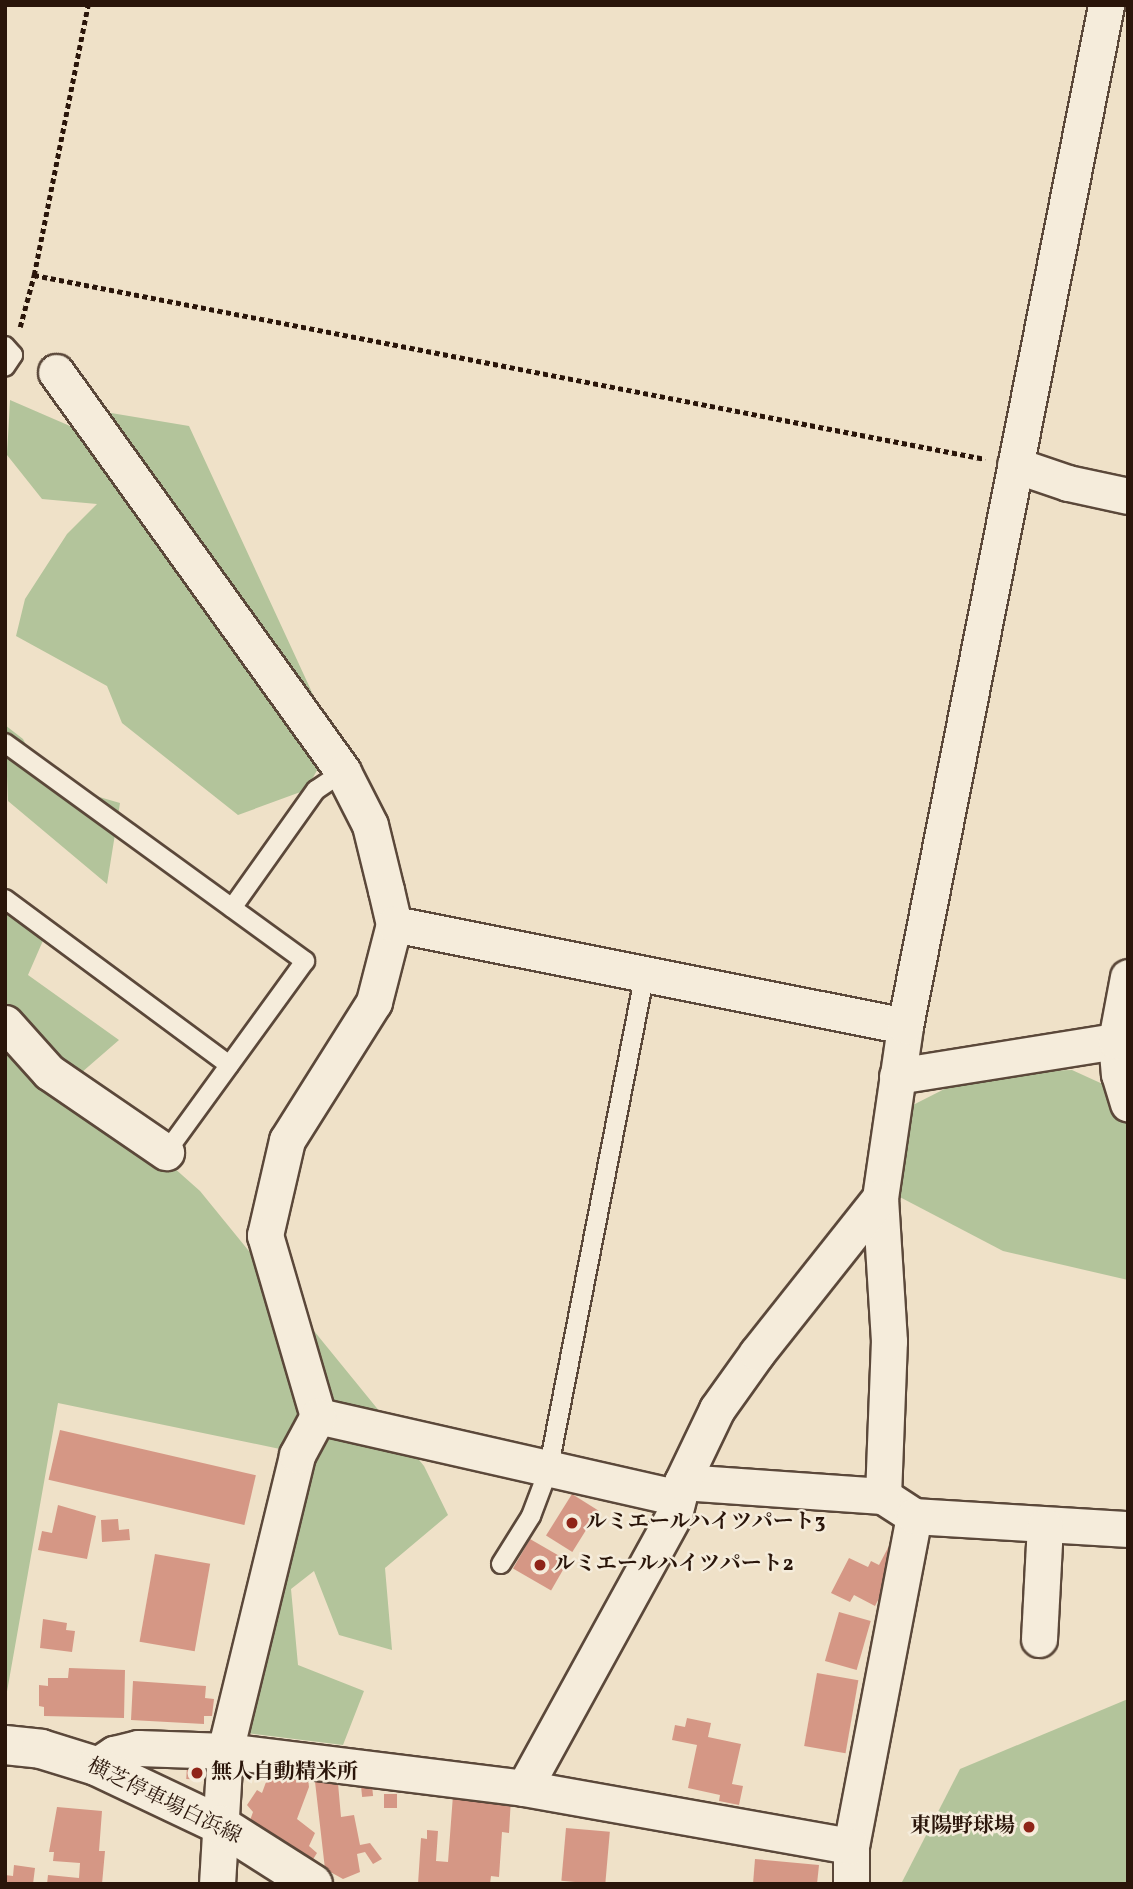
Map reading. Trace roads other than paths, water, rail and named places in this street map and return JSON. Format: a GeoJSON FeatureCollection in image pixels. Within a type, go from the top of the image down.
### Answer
{"type":"FeatureCollection","features":[{"type":"Feature","properties":{"kind":"main road","name":"横芝停車場白浜線"},"geometry":{"type":"LineString","coordinates":[[5,1745],[41,1749],[96,1766],[220,1825],[313,1884]]}},
{"type":"Feature","properties":{"kind":"street"},"geometry":{"type":"LineString","coordinates":[[883,1496],[889,1341],[880,1198],[897,1076],[1107,5]]}},
{"type":"Feature","properties":{"kind":"street"},"geometry":{"type":"LineString","coordinates":[[56,372],[343,772],[370,825],[394,924],[373,1002],[287,1140],[265,1235],[318,1416],[297,1455],[225,1751],[217,1884]]}},
{"type":"Feature","properties":{"kind":"street"},"geometry":{"type":"LineString","coordinates":[[1015,465],[1068,483],[1128,496]]}},
{"type":"Feature","properties":{"kind":"street"},"geometry":{"type":"LineString","coordinates":[[394,924],[905,1027]]}},
{"type":"Feature","properties":{"kind":"street"},"geometry":{"type":"LineString","coordinates":[[1128,977],[1119,1074],[1128,1104]]}},
{"type":"Feature","properties":{"kind":"street"},"geometry":{"type":"LineString","coordinates":[[5,1023],[49,1072],[166,1152]]}},
{"type":"Feature","properties":{"kind":"street"},"geometry":{"type":"LineString","coordinates":[[897,1076],[1122,1041]]}},
{"type":"Feature","properties":{"kind":"street"},"geometry":{"type":"LineString","coordinates":[[524,1788],[674,1516],[680,1490],[717,1409],[757,1353],[880,1198]]}},
{"type":"Feature","properties":{"kind":"street"},"geometry":{"type":"LineString","coordinates":[[318,1416],[548,1471],[680,1490],[883,1496],[914,1516],[1128,1529]]}},
{"type":"Feature","properties":{"kind":"street"},"geometry":{"type":"LineString","coordinates":[[851,1884],[851,1846],[914,1516]]}},
{"type":"Feature","properties":{"kind":"street"},"geometry":{"type":"LineString","coordinates":[[1040,1639],[1045,1526]]}},
{"type":"Feature","properties":{"kind":"street"},"geometry":{"type":"LineString","coordinates":[[96,1766],[114,1754],[138,1748],[225,1751],[524,1788],[851,1846]]}},
{"type":"Feature","properties":{"kind":"lane"},"geometry":{"type":"LineString","coordinates":[[5,743],[305,961],[166,1152]]}},
{"type":"Feature","properties":{"kind":"lane"},"geometry":{"type":"LineString","coordinates":[[232,908],[316,790],[343,772]]}},
{"type":"Feature","properties":{"kind":"lane"},"geometry":{"type":"LineString","coordinates":[[5,899],[229,1065]]}},
{"type":"Feature","properties":{"kind":"lane"},"geometry":{"type":"LineString","coordinates":[[501,1564],[531,1516],[548,1471],[645,974]]}},
{"type":"Feature","properties":{"kind":"place","name":"ルミエールハイツパート3"},"geometry":{"type":"Point","coordinates":[572,1523]}},
{"type":"Feature","properties":{"kind":"place","name":"ルミエールハイツパート2"},"geometry":{"type":"Point","coordinates":[540,1565]}},
{"type":"Feature","properties":{"kind":"place","name":"無人自動精米所"},"geometry":{"type":"Point","coordinates":[197,1773]}},
{"type":"Feature","properties":{"kind":"place","name":"東陽野球場"},"geometry":{"type":"Point","coordinates":[1029,1827]}}]}
